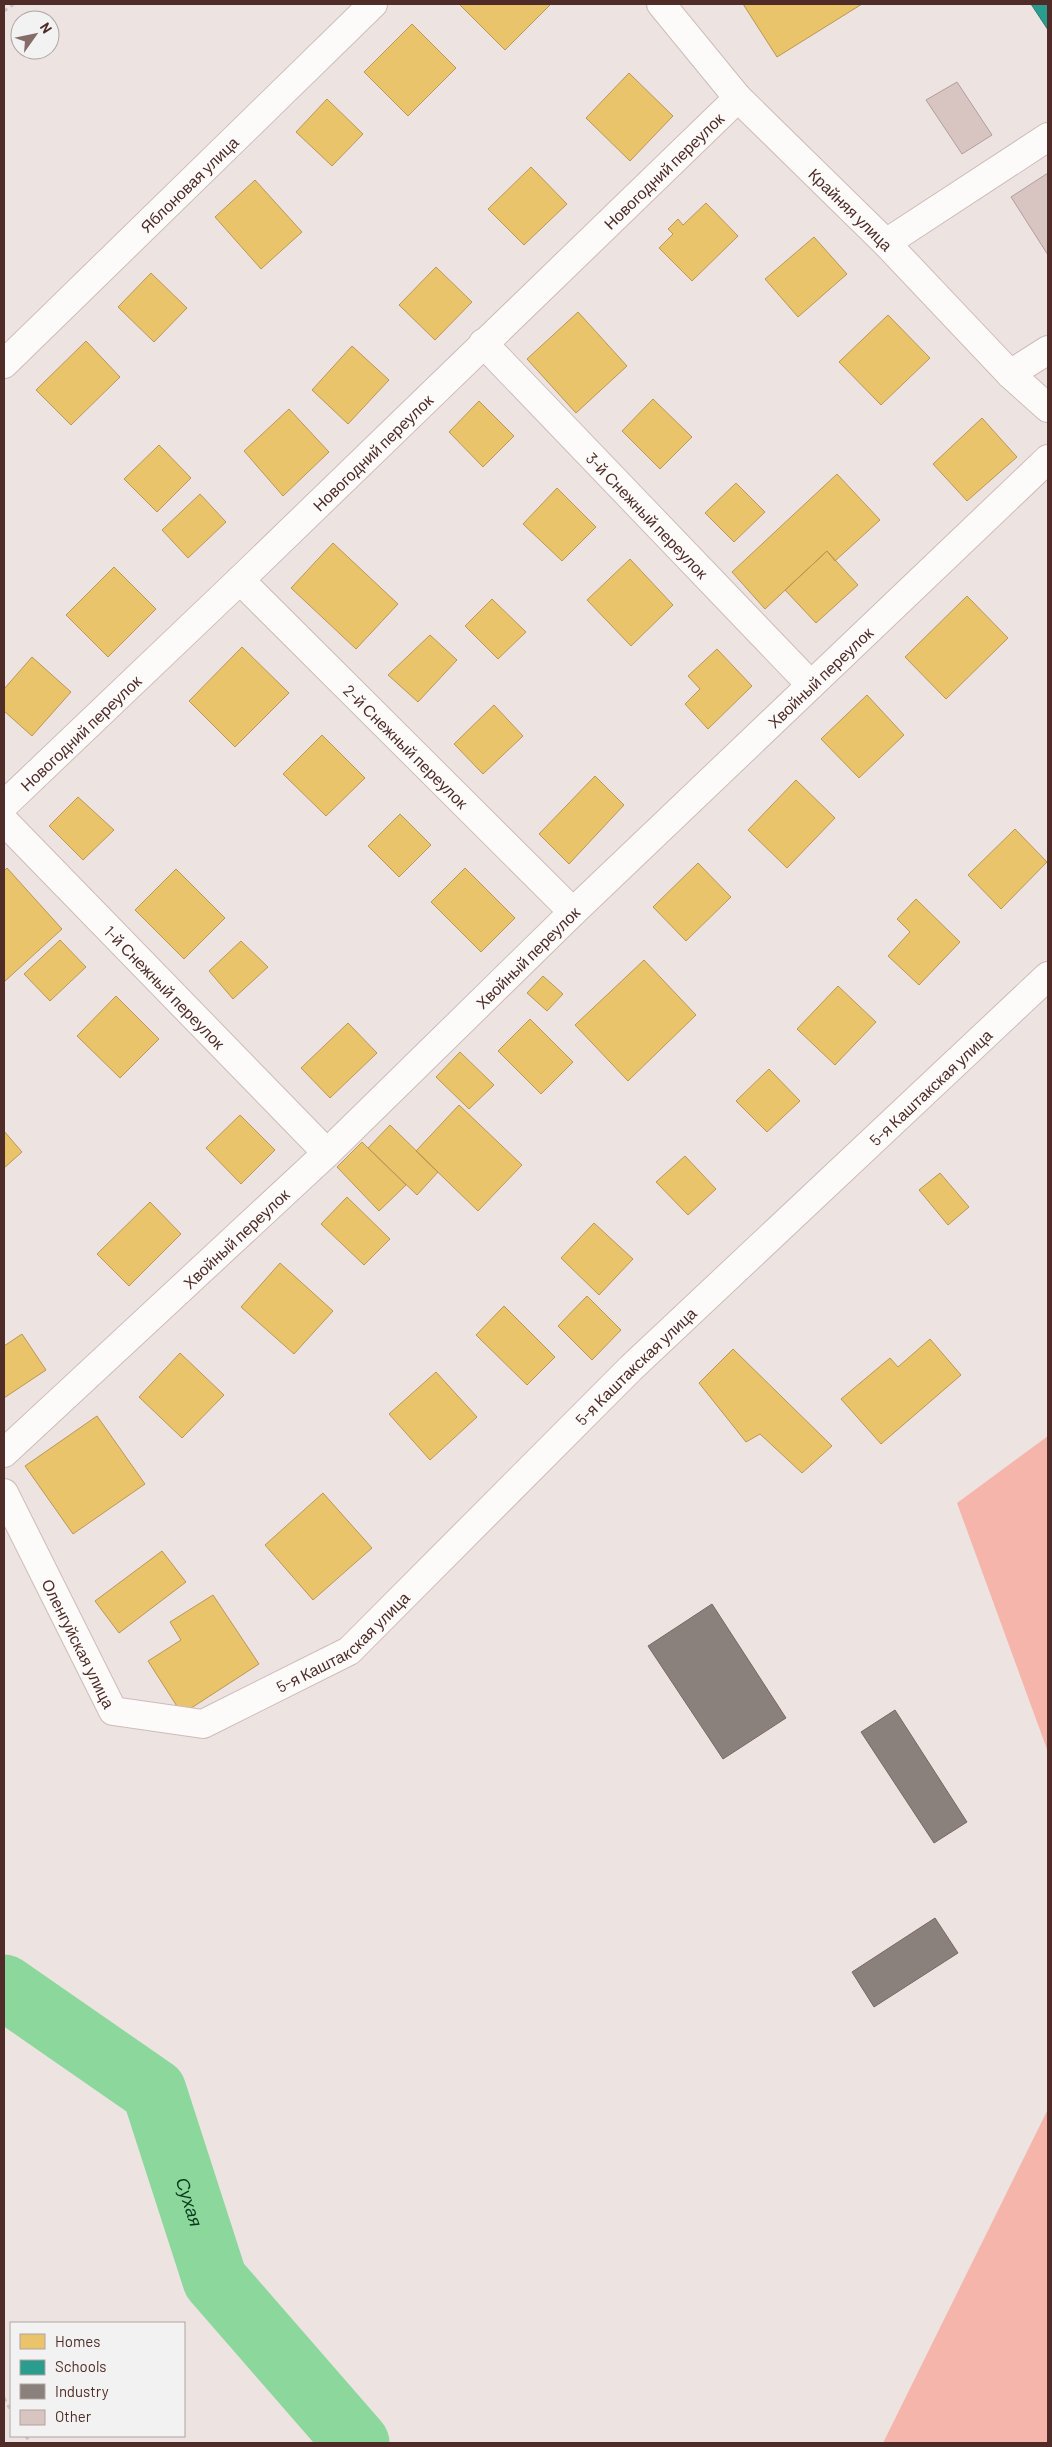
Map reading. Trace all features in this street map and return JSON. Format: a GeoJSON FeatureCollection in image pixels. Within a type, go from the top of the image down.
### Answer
{"type":"FeatureCollection","features":[{"type":"Feature","properties":{"kind":"street","name":"Яблоновая улица"},"geometry":{"type":"LineString","coordinates":[[4,364],[373,4]]}},
{"type":"Feature","properties":{"kind":"street","name":"Крайняя улица"},"geometry":{"type":"LineString","coordinates":[[660,4],[738,98],[886,243],[1010,374],[1048,408]]}},
{"type":"Feature","properties":{"kind":"street","name":"Новогодний переулок"},"geometry":{"type":"LineString","coordinates":[[4,805],[240,580],[738,98]]}},
{"type":"Feature","properties":{"kind":"street"},"geometry":{"type":"LineString","coordinates":[[886,243],[1048,137]]}},
{"type":"Feature","properties":{"kind":"street","name":"3-й Снежный переулок"},"geometry":{"type":"LineString","coordinates":[[483,343],[811,686]]}},
{"type":"Feature","properties":{"kind":"street"},"geometry":{"type":"LineString","coordinates":[[1010,374],[1048,350]]}},
{"type":"Feature","properties":{"kind":"street","name":"Хвойный переулок"},"geometry":{"type":"LineString","coordinates":[[4,1453],[327,1153],[573,912],[1048,459]]}},
{"type":"Feature","properties":{"kind":"street","name":"2-й Снежный переулок"},"geometry":{"type":"LineString","coordinates":[[240,580],[573,912]]}},
{"type":"Feature","properties":{"kind":"street","name":"1-й Снежный переулок"},"geometry":{"type":"LineString","coordinates":[[4,821],[327,1153]]}},
{"type":"Feature","properties":{"kind":"street","name":"5-я Каштакская улица"},"geometry":{"type":"LineString","coordinates":[[203,1724],[349,1651],[631,1368],[1048,976]]}},
{"type":"Feature","properties":{"kind":"street","name":"Оленгуйская улица"},"geometry":{"type":"LineString","coordinates":[[4,1493],[113,1711],[203,1724]]}},
{"type":"Feature","properties":{"kind":"path"},"geometry":{"type":"LineString","coordinates":[[4,11],[14,4]]}},
{"type":"Feature","properties":{"kind":"path"},"geometry":{"type":"LineString","coordinates":[[4,2398],[10,2409]]}},
{"type":"Feature","properties":{"kind":"shaded area"},"geometry":{"type":"Polygon","coordinates":[[[1048,1436],[1048,1752],[957,1503],[1048,1436]]]}},
{"type":"Feature","properties":{"kind":"shaded area"},"geometry":{"type":"Polygon","coordinates":[[[1048,2109],[1048,2443],[883,2443],[1048,2109]]]}},
{"type":"Feature","properties":{"kind":"building: Homes"},"geometry":{"type":"Polygon","coordinates":[[[459,4],[551,4],[505,50],[459,4]]]}},
{"type":"Feature","properties":{"kind":"building: Homes"},"geometry":{"type":"Polygon","coordinates":[[[743,4],[862,4],[777,57],[743,4]]]}},
{"type":"Feature","properties":{"kind":"building: Homes"},"geometry":{"type":"Polygon","coordinates":[[[412,24],[456,68],[408,116],[364,72],[412,24]]]}},
{"type":"Feature","properties":{"kind":"building: Homes"},"geometry":{"type":"Polygon","coordinates":[[[629,73],[673,116],[630,161],[586,118],[629,73]]]}},
{"type":"Feature","properties":{"kind":"building: Homes"},"geometry":{"type":"Polygon","coordinates":[[[327,99],[363,134],[332,166],[296,132],[327,99]]]}},
{"type":"Feature","properties":{"kind":"building: Homes"},"geometry":{"type":"Polygon","coordinates":[[[531,167],[567,204],[524,245],[488,209],[531,167]]]}},
{"type":"Feature","properties":{"kind":"building: Homes"},"geometry":{"type":"Polygon","coordinates":[[[255,180],[302,232],[261,269],[215,217],[255,180]]]}},
{"type":"Feature","properties":{"kind":"building: Homes"},"geometry":{"type":"Polygon","coordinates":[[[706,203],[738,236],[692,281],[659,248],[673,234],[668,229],[678,219],[683,225],[706,203]]]}},
{"type":"Feature","properties":{"kind":"building: Homes"},"geometry":{"type":"Polygon","coordinates":[[[814,237],[847,274],[798,317],[765,279],[814,237]]]}},
{"type":"Feature","properties":{"kind":"building: Homes"},"geometry":{"type":"Polygon","coordinates":[[[436,267],[472,302],[435,340],[399,305],[436,267]]]}},
{"type":"Feature","properties":{"kind":"building: Homes"},"geometry":{"type":"Polygon","coordinates":[[[151,273],[187,308],[154,342],[118,307],[151,273]]]}},
{"type":"Feature","properties":{"kind":"building: Homes"},"geometry":{"type":"Polygon","coordinates":[[[578,312],[627,366],[576,413],[527,359],[578,312]]]}},
{"type":"Feature","properties":{"kind":"building: Homes"},"geometry":{"type":"Polygon","coordinates":[[[888,315],[930,358],[881,405],[839,362],[888,315]]]}},
{"type":"Feature","properties":{"kind":"building: Homes"},"geometry":{"type":"Polygon","coordinates":[[[86,341],[120,377],[71,425],[36,390],[86,341]]]}},
{"type":"Feature","properties":{"kind":"building: Homes"},"geometry":{"type":"Polygon","coordinates":[[[352,346],[389,380],[348,424],[312,390],[352,346]]]}},
{"type":"Feature","properties":{"kind":"building: Homes"},"geometry":{"type":"Polygon","coordinates":[[[653,399],[692,437],[660,469],[622,431],[653,399]]]}},
{"type":"Feature","properties":{"kind":"building: Homes"},"geometry":{"type":"Polygon","coordinates":[[[479,401],[514,436],[483,467],[449,432],[479,401]]]}},
{"type":"Feature","properties":{"kind":"building: Homes"},"geometry":{"type":"Polygon","coordinates":[[[289,409],[329,452],[283,496],[244,451],[289,409]]]}},
{"type":"Feature","properties":{"kind":"building: Homes"},"geometry":{"type":"Polygon","coordinates":[[[982,418],[1017,457],[967,501],[933,464],[982,418]]]}},
{"type":"Feature","properties":{"kind":"building: Homes"},"geometry":{"type":"Polygon","coordinates":[[[159,445],[191,478],[157,512],[124,479],[159,445]]]}},
{"type":"Feature","properties":{"kind":"building: Homes"},"geometry":{"type":"Polygon","coordinates":[[[837,474],[880,520],[835,561],[827,551],[765,609],[732,572],[837,474]]]}},
{"type":"Feature","properties":{"kind":"building: Homes"},"geometry":{"type":"Polygon","coordinates":[[[736,483],[765,512],[734,542],[705,513],[736,483]]]}},
{"type":"Feature","properties":{"kind":"building: Homes"},"geometry":{"type":"Polygon","coordinates":[[[557,488],[596,527],[562,561],[523,524],[557,488]]]}},
{"type":"Feature","properties":{"kind":"building: Homes"},"geometry":{"type":"Polygon","coordinates":[[[200,494],[226,522],[188,558],[162,530],[200,494]]]}},
{"type":"Feature","properties":{"kind":"building: Homes"},"geometry":{"type":"Polygon","coordinates":[[[333,543],[398,604],[356,649],[291,588],[333,543]]]}},
{"type":"Feature","properties":{"kind":"building: Homes"},"geometry":{"type":"Polygon","coordinates":[[[827,551],[858,585],[816,623],[785,590],[827,551]]]}},
{"type":"Feature","properties":{"kind":"building: Homes"},"geometry":{"type":"Polygon","coordinates":[[[630,559],[673,605],[631,646],[587,600],[630,559]]]}},
{"type":"Feature","properties":{"kind":"building: Homes"},"geometry":{"type":"Polygon","coordinates":[[[114,567],[156,609],[108,657],[66,615],[114,567]]]}},
{"type":"Feature","properties":{"kind":"building: Homes"},"geometry":{"type":"Polygon","coordinates":[[[967,596],[1008,638],[946,699],[905,657],[967,596]]]}},
{"type":"Feature","properties":{"kind":"building: Homes"},"geometry":{"type":"Polygon","coordinates":[[[492,599],[526,632],[498,659],[465,626],[492,599]]]}},
{"type":"Feature","properties":{"kind":"building: Homes"},"geometry":{"type":"Polygon","coordinates":[[[430,635],[457,660],[418,702],[388,675],[430,635]]]}},
{"type":"Feature","properties":{"kind":"building: Homes"},"geometry":{"type":"Polygon","coordinates":[[[242,647],[289,693],[235,747],[189,701],[242,647]]]}},
{"type":"Feature","properties":{"kind":"building: Homes"},"geometry":{"type":"Polygon","coordinates":[[[717,649],[752,686],[708,729],[685,704],[700,689],[688,676],[717,649]]]}},
{"type":"Feature","properties":{"kind":"building: Homes"},"geometry":{"type":"Polygon","coordinates":[[[32,657],[71,692],[32,736],[4,711],[4,689],[32,657]]]}},
{"type":"Feature","properties":{"kind":"building: Homes"},"geometry":{"type":"Polygon","coordinates":[[[867,695],[904,735],[859,778],[821,739],[867,695]]]}},
{"type":"Feature","properties":{"kind":"building: Homes"},"geometry":{"type":"Polygon","coordinates":[[[494,705],[523,736],[483,774],[454,744],[494,705]]]}},
{"type":"Feature","properties":{"kind":"building: Homes"},"geometry":{"type":"Polygon","coordinates":[[[322,735],[365,778],[326,816],[283,774],[322,735]]]}},
{"type":"Feature","properties":{"kind":"building: Homes"},"geometry":{"type":"Polygon","coordinates":[[[595,776],[624,805],[569,864],[539,834],[595,776]]]}},
{"type":"Feature","properties":{"kind":"building: Homes"},"geometry":{"type":"Polygon","coordinates":[[[796,780],[835,818],[787,868],[748,830],[796,780]]]}},
{"type":"Feature","properties":{"kind":"building: Homes"},"geometry":{"type":"Polygon","coordinates":[[[78,797],[114,830],[83,860],[49,826],[78,797]]]}},
{"type":"Feature","properties":{"kind":"building: Homes"},"geometry":{"type":"Polygon","coordinates":[[[400,814],[431,845],[399,877],[368,846],[400,814]]]}},
{"type":"Feature","properties":{"kind":"building: Homes"},"geometry":{"type":"Polygon","coordinates":[[[1015,829],[1047,862],[1001,909],[968,875],[1015,829]]]}},
{"type":"Feature","properties":{"kind":"building: Homes"},"geometry":{"type":"Polygon","coordinates":[[[698,863],[731,897],[686,941],[653,907],[698,863]]]}},
{"type":"Feature","properties":{"kind":"building: Homes"},"geometry":{"type":"Polygon","coordinates":[[[7,868],[62,929],[4,982],[4,871],[7,868]]]}},
{"type":"Feature","properties":{"kind":"building: Homes"},"geometry":{"type":"Polygon","coordinates":[[[465,868],[515,918],[481,952],[431,902],[465,868]]]}},
{"type":"Feature","properties":{"kind":"building: Homes"},"geometry":{"type":"Polygon","coordinates":[[[176,869],[225,918],[184,959],[135,910],[176,869]]]}},
{"type":"Feature","properties":{"kind":"building: Homes"},"geometry":{"type":"Polygon","coordinates":[[[916,899],[960,942],[919,985],[888,956],[910,932],[897,919],[916,899]]]}},
{"type":"Feature","properties":{"kind":"building: Homes"},"geometry":{"type":"Polygon","coordinates":[[[60,940],[86,967],[50,1001],[24,974],[60,940]]]}},
{"type":"Feature","properties":{"kind":"building: Homes"},"geometry":{"type":"Polygon","coordinates":[[[241,941],[268,967],[233,999],[209,971],[241,941]]]}},
{"type":"Feature","properties":{"kind":"building: Homes"},"geometry":{"type":"Polygon","coordinates":[[[644,960],[696,1015],[628,1081],[575,1025],[644,960]]]}},
{"type":"Feature","properties":{"kind":"building: Homes"},"geometry":{"type":"Polygon","coordinates":[[[543,976],[563,994],[547,1011],[527,993],[543,976]]]}},
{"type":"Feature","properties":{"kind":"building: Homes"},"geometry":{"type":"Polygon","coordinates":[[[838,986],[876,1022],[835,1065],[797,1029],[838,986]]]}},
{"type":"Feature","properties":{"kind":"building: Homes"},"geometry":{"type":"Polygon","coordinates":[[[116,996],[159,1039],[120,1078],[77,1036],[116,996]]]}},
{"type":"Feature","properties":{"kind":"building: Homes"},"geometry":{"type":"Polygon","coordinates":[[[530,1019],[573,1062],[541,1094],[498,1051],[530,1019]]]}},
{"type":"Feature","properties":{"kind":"building: Homes"},"geometry":{"type":"Polygon","coordinates":[[[348,1023],[377,1053],[330,1098],[301,1068],[348,1023]]]}},
{"type":"Feature","properties":{"kind":"building: Homes"},"geometry":{"type":"Polygon","coordinates":[[[460,1052],[494,1085],[469,1109],[436,1077],[460,1052]]]}},
{"type":"Feature","properties":{"kind":"building: Homes"},"geometry":{"type":"Polygon","coordinates":[[[769,1069],[800,1101],[767,1132],[736,1101],[769,1069]]]}},
{"type":"Feature","properties":{"kind":"building: Homes"},"geometry":{"type":"Polygon","coordinates":[[[459,1105],[522,1165],[478,1211],[416,1151],[459,1105]]]}},
{"type":"Feature","properties":{"kind":"building: Homes"},"geometry":{"type":"Polygon","coordinates":[[[240,1115],[275,1150],[241,1184],[206,1148],[240,1115]]]}},
{"type":"Feature","properties":{"kind":"building: Homes"},"geometry":{"type":"Polygon","coordinates":[[[390,1125],[438,1172],[417,1195],[368,1148],[390,1125]]]}},
{"type":"Feature","properties":{"kind":"building: Homes"},"geometry":{"type":"Polygon","coordinates":[[[4,1131],[22,1152],[4,1168],[4,1131]]]}},
{"type":"Feature","properties":{"kind":"building: Homes"},"geometry":{"type":"Polygon","coordinates":[[[362,1142],[406,1185],[379,1211],[337,1167],[362,1142]]]}},
{"type":"Feature","properties":{"kind":"building: Homes"},"geometry":{"type":"Polygon","coordinates":[[[685,1156],[716,1189],[688,1215],[656,1182],[685,1156]]]}},
{"type":"Feature","properties":{"kind":"building: Homes"},"geometry":{"type":"Polygon","coordinates":[[[940,1173],[969,1207],[948,1225],[919,1190],[940,1173]]]}},
{"type":"Feature","properties":{"kind":"building: Homes"},"geometry":{"type":"Polygon","coordinates":[[[347,1197],[390,1239],[364,1265],[321,1224],[347,1197]]]}},
{"type":"Feature","properties":{"kind":"building: Homes"},"geometry":{"type":"Polygon","coordinates":[[[150,1202],[181,1234],[129,1286],[97,1254],[150,1202]]]}},
{"type":"Feature","properties":{"kind":"building: Homes"},"geometry":{"type":"Polygon","coordinates":[[[594,1223],[633,1259],[599,1295],[561,1258],[594,1223]]]}},
{"type":"Feature","properties":{"kind":"building: Homes"},"geometry":{"type":"Polygon","coordinates":[[[280,1263],[333,1311],[294,1354],[241,1307],[280,1263]]]}},
{"type":"Feature","properties":{"kind":"building: Homes"},"geometry":{"type":"Polygon","coordinates":[[[587,1296],[621,1330],[592,1360],[558,1326],[587,1296]]]}},
{"type":"Feature","properties":{"kind":"building: Homes"},"geometry":{"type":"Polygon","coordinates":[[[504,1306],[555,1357],[527,1385],[476,1335],[504,1306]]]}},
{"type":"Feature","properties":{"kind":"building: Homes"},"geometry":{"type":"Polygon","coordinates":[[[22,1334],[46,1370],[4,1398],[4,1346],[22,1334]]]}},
{"type":"Feature","properties":{"kind":"building: Homes"},"geometry":{"type":"Polygon","coordinates":[[[930,1339],[961,1375],[881,1444],[841,1399],[890,1358],[898,1367],[930,1339]]]}},
{"type":"Feature","properties":{"kind":"building: Homes"},"geometry":{"type":"Polygon","coordinates":[[[733,1349],[832,1446],[802,1473],[760,1434],[746,1442],[699,1383],[733,1349]]]}},
{"type":"Feature","properties":{"kind":"building: Homes"},"geometry":{"type":"Polygon","coordinates":[[[180,1353],[224,1395],[182,1438],[139,1397],[180,1353]]]}},
{"type":"Feature","properties":{"kind":"building: Homes"},"geometry":{"type":"Polygon","coordinates":[[[436,1372],[477,1417],[430,1460],[389,1414],[436,1372]]]}},
{"type":"Feature","properties":{"kind":"building: Homes"},"geometry":{"type":"Polygon","coordinates":[[[97,1416],[145,1484],[73,1534],[25,1466],[97,1416]]]}},
{"type":"Feature","properties":{"kind":"building: Homes"},"geometry":{"type":"Polygon","coordinates":[[[323,1493],[372,1548],[313,1600],[265,1545],[323,1493]]]}},
{"type":"Feature","properties":{"kind":"building: Homes"},"geometry":{"type":"Polygon","coordinates":[[[162,1551],[186,1582],[119,1633],[95,1601],[162,1551]]]}},
{"type":"Feature","properties":{"kind":"building: Homes"},"geometry":{"type":"Polygon","coordinates":[[[213,1595],[259,1664],[182,1714],[148,1661],[181,1640],[170,1622],[213,1595]]]}},
{"type":"Feature","properties":{"kind":"building: Schools"},"geometry":{"type":"Polygon","coordinates":[[[1031,4],[1048,4],[1048,30],[1031,4]]]}},
{"type":"Feature","properties":{"kind":"building: Industry"},"geometry":{"type":"Polygon","coordinates":[[[712,1604],[786,1718],[723,1759],[648,1646],[712,1604]]]}},
{"type":"Feature","properties":{"kind":"building: Industry"},"geometry":{"type":"Polygon","coordinates":[[[895,1710],[967,1822],[934,1843],[861,1732],[895,1710]]]}},
{"type":"Feature","properties":{"kind":"building: Industry"},"geometry":{"type":"Polygon","coordinates":[[[935,1918],[958,1953],[874,2007],[852,1972],[935,1918]]]}},
{"type":"Feature","properties":{"kind":"building: Other"},"geometry":{"type":"Polygon","coordinates":[[[957,82],[992,135],[962,154],[926,100],[957,82]]]}},
{"type":"Feature","properties":{"kind":"building: Other"},"geometry":{"type":"Polygon","coordinates":[[[1048,173],[1048,255],[1011,197],[1048,173]]]}},
{"type":"Feature","properties":{"kind":"waterway","name":"Сухая"},"geometry":{"type":"LineString","coordinates":[[4,1987],[154,2091],[215,2280],[357,2443]]}}]}
